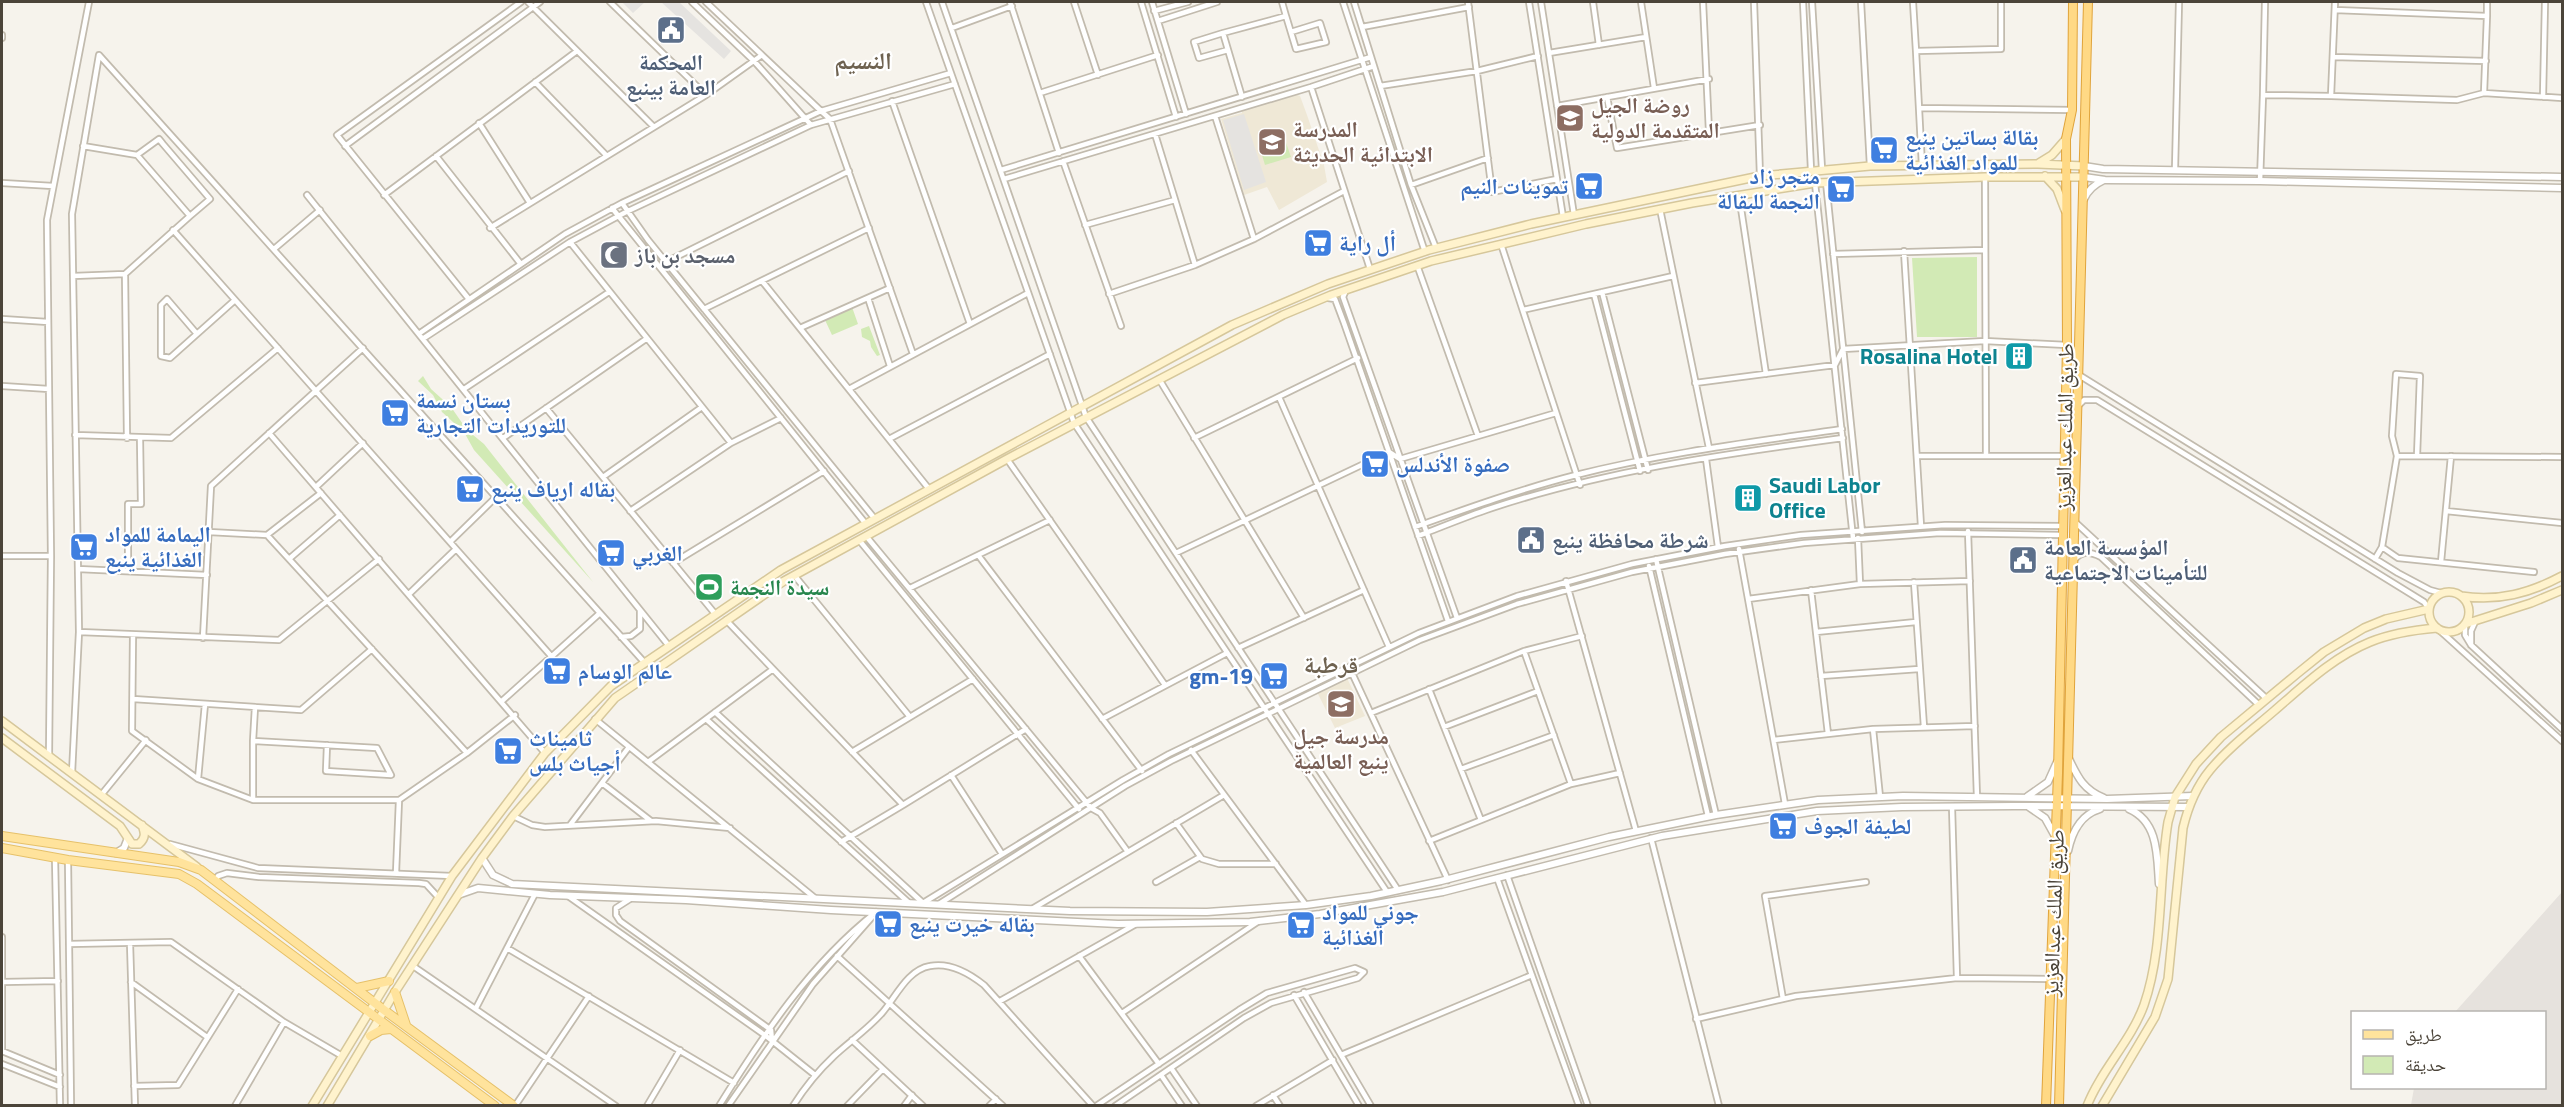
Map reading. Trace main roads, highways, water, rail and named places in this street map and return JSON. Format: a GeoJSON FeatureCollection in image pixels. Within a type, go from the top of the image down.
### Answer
{"type":"FeatureCollection","features":[{"type":"Feature","properties":{"kind":"highway","name":"طريق الملك عبدالعزيز"},"geometry":{"type":"LineString","coordinates":[[2046,1106],[2052,979],[2067,345],[2066,139],[2072,110],[2073,2]]}},
{"type":"Feature","properties":{"kind":"highway","name":"طريق الملك عبدالعزيز"},"geometry":{"type":"LineString","coordinates":[[2059,1106],[2088,2]]}},
{"type":"Feature","properties":{"kind":"main road"},"geometry":{"type":"LineString","coordinates":[[2038,164],[2052,155],[2066,139]]}},
{"type":"Feature","properties":{"kind":"main road"},"geometry":{"type":"LineString","coordinates":[[312,1106],[452,876],[545,753],[610,686],[781,570],[1232,326],[1328,284],[1436,248],[1574,215],[1760,176],[1870,166],[2038,164],[2084,166]]}},
{"type":"Feature","properties":{"kind":"main road"},"geometry":{"type":"LineString","coordinates":[[2045,176],[2061,196],[2066,211]]}},
{"type":"Feature","properties":{"kind":"main road"},"geometry":{"type":"LineString","coordinates":[[327,1106],[395,992],[482,858],[513,816],[595,719],[631,686],[794,575],[1074,423],[1236,338],[1326,297],[1417,265],[1501,244],[1660,209],[1815,183],[1985,177],[2084,177]]}},
{"type":"Feature","properties":{"kind":"main road"},"geometry":{"type":"LineString","coordinates":[[2437,628],[2430,620],[2429,609],[2433,599],[2441,593],[2448,591],[2461,596],[2483,598],[2519,594],[2562,576]]}},
{"type":"Feature","properties":{"kind":"main road"},"geometry":{"type":"LineString","coordinates":[[2102,1106],[2155,1017],[2168,979],[2178,856],[2188,807],[2208,772],[2220,758],[2331,664],[2368,642],[2405,631],[2437,628],[2448,632],[2455,631],[2465,624],[2531,603],[2562,590]]}},
{"type":"Feature","properties":{"kind":"main road"},"geometry":{"type":"LineString","coordinates":[[2461,596],[2469,612],[2465,624]]}},
{"type":"Feature","properties":{"kind":"main road"},"geometry":{"type":"LineString","coordinates":[[2087,1106],[2143,1006],[2153,973],[2160,888],[2171,807],[2185,778],[2207,750],[2324,652],[2386,619],[2429,609]]}},
{"type":"Feature","properties":{"kind":"main road"},"geometry":{"type":"LineString","coordinates":[[2,721],[514,1106]]}},
{"type":"Feature","properties":{"kind":"main road"},"geometry":{"type":"LineString","coordinates":[[2,738],[120,826],[136,845],[143,840],[145,835],[141,824]]}},
{"type":"Feature","properties":{"kind":"main road"},"geometry":{"type":"LineString","coordinates":[[2,836],[178,862],[201,870]]}},
{"type":"Feature","properties":{"kind":"main road"},"geometry":{"type":"LineString","coordinates":[[2,848],[68,860],[179,874],[197,884],[495,1106]]}},
{"type":"Feature","properties":{"kind":"main road"},"geometry":{"type":"LineString","coordinates":[[357,988],[389,981]]}},
{"type":"Feature","properties":{"kind":"main road"},"geometry":{"type":"LineString","coordinates":[[395,992],[406,1027]]}},
{"type":"Feature","properties":{"kind":"main road"},"geometry":{"type":"LineString","coordinates":[[370,1036],[381,1030],[391,1029]]}},
{"type":"Feature","properties":{"kind":"place","name":"المحكمة العامة بينبع"},"geometry":{"type":"Point","coordinates":[671,30]}},
{"type":"Feature","properties":{"kind":"place","name":"روضة الجيل المتقدمة الدولية"},"geometry":{"type":"Point","coordinates":[1570,118]}},
{"type":"Feature","properties":{"kind":"place","name":"المدرسة الابتدائية الحديثة"},"geometry":{"type":"Point","coordinates":[1272,142]}},
{"type":"Feature","properties":{"kind":"place","name":"بقالة بساتين ينبع للمواد الغذائية"},"geometry":{"type":"Point","coordinates":[1884,150]}},
{"type":"Feature","properties":{"kind":"place","name":"تموينات النيم"},"geometry":{"type":"Point","coordinates":[1589,186]}},
{"type":"Feature","properties":{"kind":"place","name":"متجر زاد النجمة للبقالة"},"geometry":{"type":"Point","coordinates":[1841,189]}},
{"type":"Feature","properties":{"kind":"place","name":"أل راية"},"geometry":{"type":"Point","coordinates":[1318,243]}},
{"type":"Feature","properties":{"kind":"place","name":"مسجد بن باز"},"geometry":{"type":"Point","coordinates":[614,255]}},
{"type":"Feature","properties":{"kind":"place","name":"Rosalina Hotel"},"geometry":{"type":"Point","coordinates":[2019,356]}},
{"type":"Feature","properties":{"kind":"place","name":"بستان نسمة للتوريدات التجارية"},"geometry":{"type":"Point","coordinates":[395,413]}},
{"type":"Feature","properties":{"kind":"place","name":"صفوة الأندلس"},"geometry":{"type":"Point","coordinates":[1375,464]}},
{"type":"Feature","properties":{"kind":"place","name":"بقاله ارياف ينبع"},"geometry":{"type":"Point","coordinates":[470,489]}},
{"type":"Feature","properties":{"kind":"place","name":"Saudi Labor Office"},"geometry":{"type":"Point","coordinates":[1748,498]}},
{"type":"Feature","properties":{"kind":"place","name":"شرطة محافظة ينبع"},"geometry":{"type":"Point","coordinates":[1531,540]}},
{"type":"Feature","properties":{"kind":"place","name":"اليمامة للمواد الغذائية ينبع"},"geometry":{"type":"Point","coordinates":[84,547]}},
{"type":"Feature","properties":{"kind":"place","name":"الغربي"},"geometry":{"type":"Point","coordinates":[611,553]}},
{"type":"Feature","properties":{"kind":"place","name":"المؤسسة العامة للتأمينات الاجتماعية"},"geometry":{"type":"Point","coordinates":[2023,560]}},
{"type":"Feature","properties":{"kind":"place","name":"سيدة النجمة"},"geometry":{"type":"Point","coordinates":[709,587]}},
{"type":"Feature","properties":{"kind":"place","name":"عالم الوسام"},"geometry":{"type":"Point","coordinates":[557,671]}},
{"type":"Feature","properties":{"kind":"place","name":"gm-19"},"geometry":{"type":"Point","coordinates":[1274,676]}},
{"type":"Feature","properties":{"kind":"place","name":"مدرسة جيل ينبع العالمية"},"geometry":{"type":"Point","coordinates":[1341,704]}},
{"type":"Feature","properties":{"kind":"place","name":"ثاميناث أجياث بلس"},"geometry":{"type":"Point","coordinates":[508,751]}},
{"type":"Feature","properties":{"kind":"place","name":"لطيفة الجوف"},"geometry":{"type":"Point","coordinates":[1783,826]}},
{"type":"Feature","properties":{"kind":"place","name":"بقاله خيرت ينبع"},"geometry":{"type":"Point","coordinates":[888,924]}},
{"type":"Feature","properties":{"kind":"place","name":"جوني للمواد الغذائية"},"geometry":{"type":"Point","coordinates":[1301,925]}},
{"type":"Feature","properties":{"kind":"district","name":"النسيم"},"geometry":{"type":"Point","coordinates":[863,60]}},
{"type":"Feature","properties":{"kind":"district","name":"قرطبة"},"geometry":{"type":"Point","coordinates":[1331,664]}}]}
